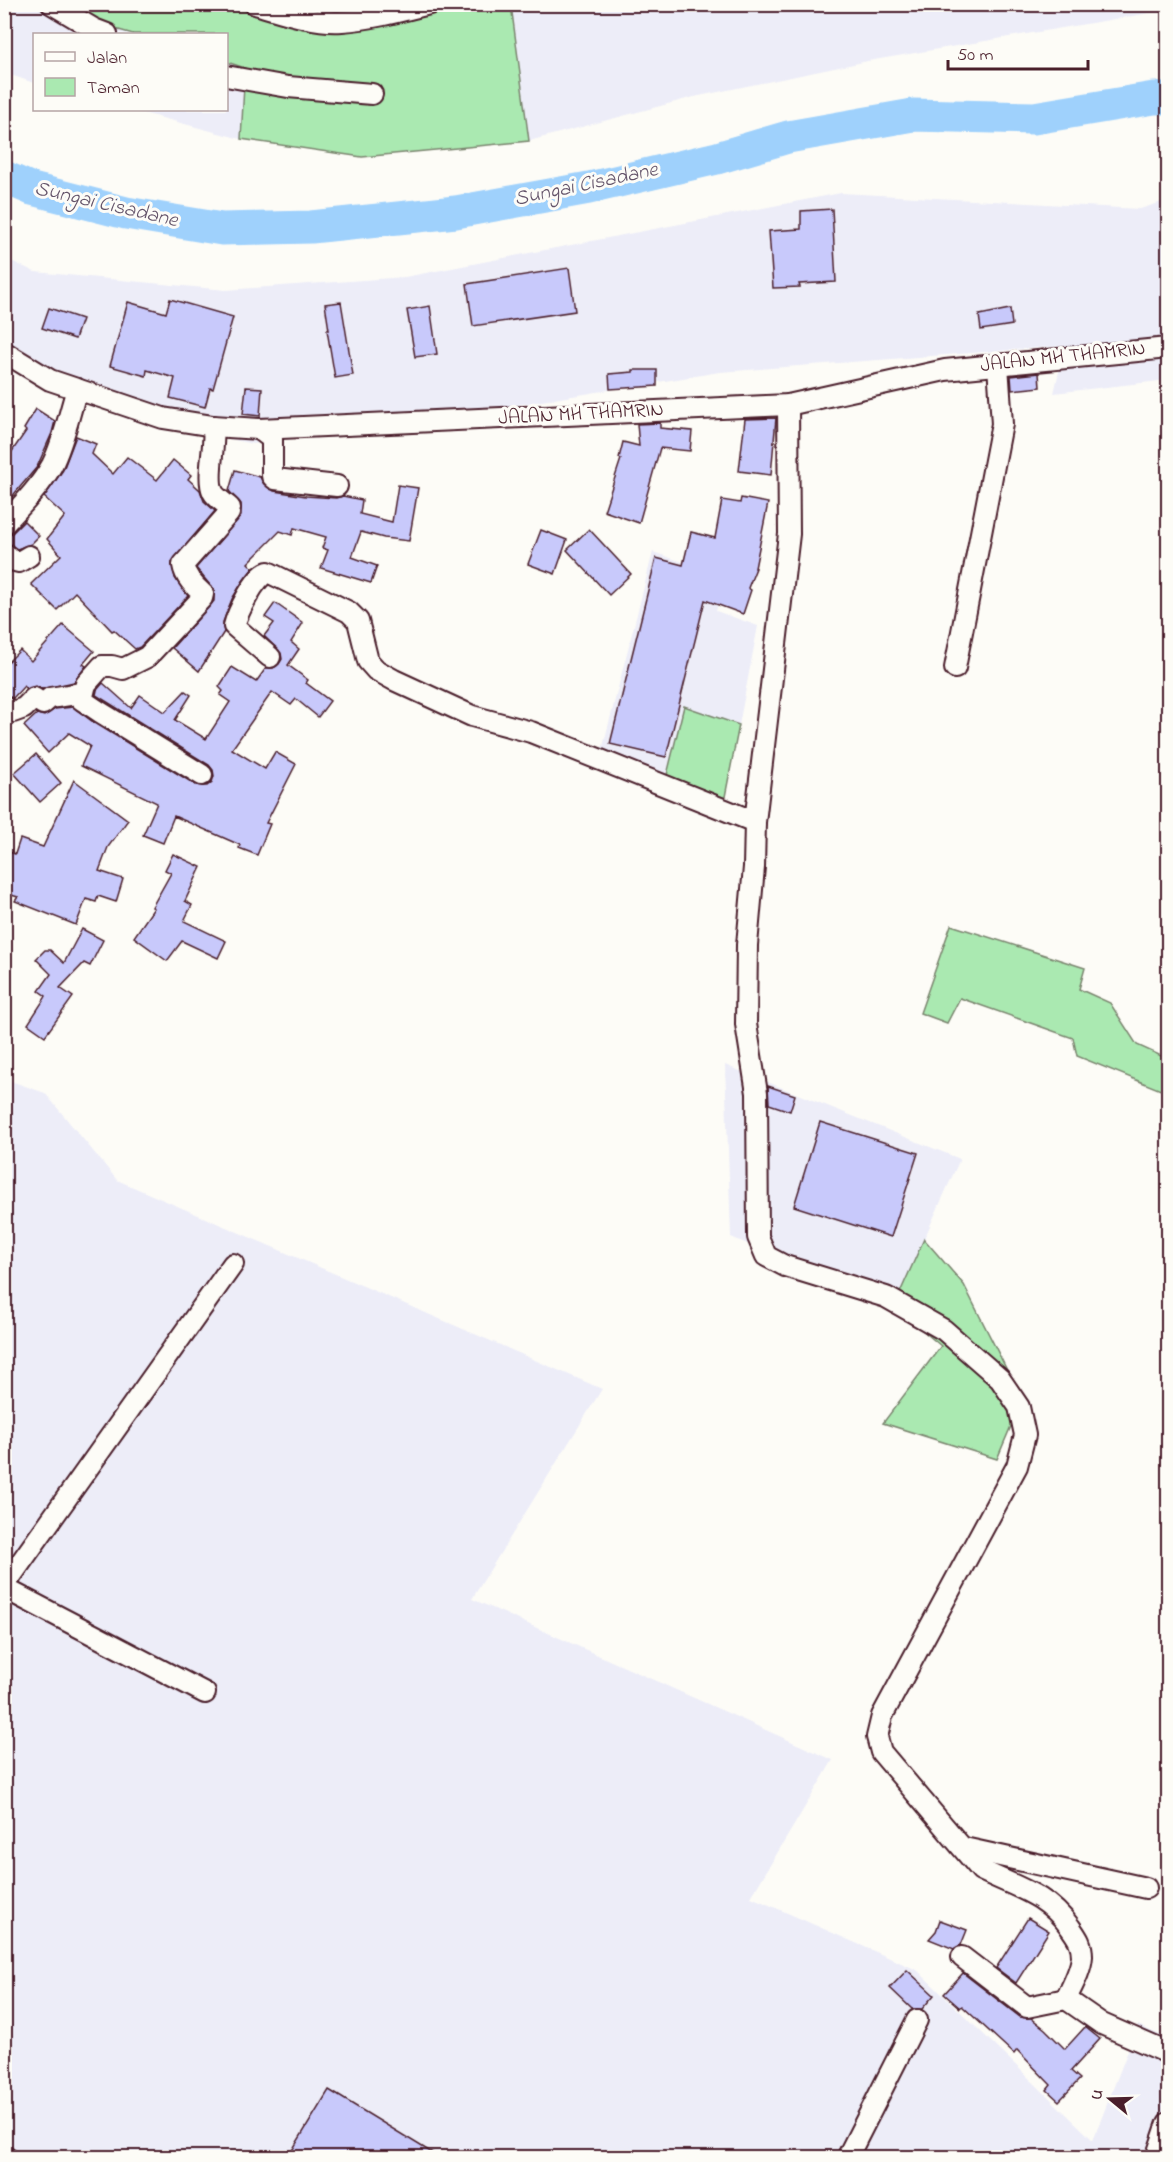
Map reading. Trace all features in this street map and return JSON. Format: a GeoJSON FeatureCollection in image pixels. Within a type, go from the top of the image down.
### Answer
{"type":"FeatureCollection","features":[{"type":"Feature","properties":{"kind":"street"},"geometry":{"type":"LineString","coordinates":[[52,4],[104,33]]}},
{"type":"Feature","properties":{"kind":"street"},"geometry":{"type":"LineString","coordinates":[[255,4],[300,17],[340,21],[379,16],[429,4]]}},
{"type":"Feature","properties":{"kind":"street"},"geometry":{"type":"LineString","coordinates":[[228,76],[288,87],[372,94]]}},
{"type":"Feature","properties":{"kind":"street","name":"JALAN MH THAMRIN"},"geometry":{"type":"LineString","coordinates":[[4,352],[76,393],[214,431],[266,434],[788,405],[945,370],[1168,348]]}},
{"type":"Feature","properties":{"kind":"street"},"geometry":{"type":"LineString","coordinates":[[955,668],[1002,424],[998,365]]}},
{"type":"Feature","properties":{"kind":"street"},"geometry":{"type":"LineString","coordinates":[[4,524],[26,502],[51,466],[69,420],[76,393]]}},
{"type":"Feature","properties":{"kind":"street"},"geometry":{"type":"LineString","coordinates":[[788,405],[789,534],[754,822],[754,867],[747,945],[746,1024],[757,1093],[758,1237],[766,1256],[785,1266],[886,1296],[944,1330],[1000,1379],[1019,1407],[1025,1436],[1017,1466],[882,1716],[877,1737],[881,1752],[981,1870],[1033,1893],[1057,1910],[1081,1942],[1082,1958],[1066,1999]]}},
{"type":"Feature","properties":{"kind":"street"},"geometry":{"type":"LineString","coordinates":[[202,775],[82,700],[82,693],[86,684],[102,666],[123,669],[147,657],[202,598],[203,594],[191,582],[183,565],[229,513],[230,508],[213,493],[211,481],[214,431]]}},
{"type":"Feature","properties":{"kind":"street"},"geometry":{"type":"LineString","coordinates":[[266,434],[272,462],[272,476],[337,486]]}},
{"type":"Feature","properties":{"kind":"street"},"geometry":{"type":"LineString","coordinates":[[4,553],[11,560],[19,562],[29,556]]}},
{"type":"Feature","properties":{"kind":"street"},"geometry":{"type":"LineString","coordinates":[[270,657],[234,626],[253,587],[262,574],[267,573],[350,612],[358,621],[368,661],[376,670],[394,680],[472,716],[531,732],[754,822]]}},
{"type":"Feature","properties":{"kind":"street"},"geometry":{"type":"LineString","coordinates":[[4,707],[13,712],[24,708],[34,698],[43,704],[50,699],[82,693]]}},
{"type":"Feature","properties":{"kind":"street"},"geometry":{"type":"LineString","coordinates":[[205,1694],[4,1587],[233,1264]]}},
{"type":"Feature","properties":{"kind":"street"},"geometry":{"type":"LineString","coordinates":[[964,1848],[1146,1888]]}},
{"type":"Feature","properties":{"kind":"street"},"geometry":{"type":"LineString","coordinates":[[962,1957],[1027,2007],[1066,1999],[1102,2024],[1168,2053]]}},
{"type":"Feature","properties":{"kind":"street"},"geometry":{"type":"LineString","coordinates":[[847,2157],[917,2020]]}},
{"type":"Feature","properties":{"kind":"street"},"geometry":{"type":"LineString","coordinates":[[1156,2157],[1168,2123]]}},
{"type":"Feature","properties":{"kind":"shaded area"},"geometry":{"type":"Polygon","coordinates":[[[1168,4],[1168,10],[868,61],[694,97],[529,141],[511,5],[1168,4]]]}},
{"type":"Feature","properties":{"kind":"shaded area"},"geometry":{"type":"Polygon","coordinates":[[[5,5],[31,5],[129,33],[33,33],[33,83],[5,73],[5,5]]]}},
{"type":"Feature","properties":{"kind":"shaded area"},"geometry":{"type":"Polygon","coordinates":[[[228,62],[245,68],[241,139],[136,111],[228,111],[228,62]]]}},
{"type":"Feature","properties":{"kind":"shaded area"},"geometry":{"type":"Polygon","coordinates":[[[841,193],[1140,209],[1168,200],[1168,380],[1054,393],[1065,346],[720,372],[253,444],[128,418],[5,364],[5,258],[35,272],[226,290],[405,277],[841,193]]]}},
{"type":"Feature","properties":{"kind":"shaded area"},"geometry":{"type":"Polygon","coordinates":[[[653,552],[727,577],[716,611],[758,626],[739,725],[684,706],[666,779],[601,754],[653,552]]]}},
{"type":"Feature","properties":{"kind":"shaded area"},"geometry":{"type":"Polygon","coordinates":[[[725,1065],[960,1159],[894,1306],[731,1237],[725,1065]]]}},
{"type":"Feature","properties":{"kind":"shaded area"},"geometry":{"type":"Polygon","coordinates":[[[5,1079],[45,1093],[117,1180],[602,1389],[472,1599],[833,1760],[751,1897],[917,1970],[1093,2140],[1138,2025],[1168,2039],[1168,2105],[1145,2157],[5,2158],[5,1079]]]}},
{"type":"Feature","properties":{"kind":"green space"},"geometry":{"type":"Polygon","coordinates":[[[293,4],[308,11],[423,4],[511,5],[529,141],[362,157],[241,139],[245,68],[228,62],[228,33],[129,33],[31,5],[293,4]]]}},
{"type":"Feature","properties":{"kind":"green space"},"geometry":{"type":"Polygon","coordinates":[[[684,706],[739,725],[724,802],[666,779],[684,706]]]}},
{"type":"Feature","properties":{"kind":"green space"},"geometry":{"type":"Polygon","coordinates":[[[951,925],[1085,968],[1079,989],[1110,1003],[1137,1045],[1168,1059],[1168,1093],[1077,1056],[1073,1038],[960,998],[947,1023],[920,1013],[951,925]]]}},
{"type":"Feature","properties":{"kind":"green space"},"geometry":{"type":"Polygon","coordinates":[[[924,1239],[964,1285],[1022,1400],[997,1459],[883,1423],[941,1346],[894,1306],[924,1239]]]}},
{"type":"Feature","properties":{"kind":"building"},"geometry":{"type":"Polygon","coordinates":[[[832,209],[836,282],[773,288],[769,231],[801,229],[801,211],[832,209]]]}},
{"type":"Feature","properties":{"kind":"building"},"geometry":{"type":"Polygon","coordinates":[[[569,268],[575,311],[473,326],[467,284],[569,268]]]}},
{"type":"Feature","properties":{"kind":"building"},"geometry":{"type":"Polygon","coordinates":[[[170,299],[233,317],[213,389],[210,388],[205,407],[170,398],[175,378],[147,370],[146,376],[110,366],[128,302],[166,313],[170,299]]]}},
{"type":"Feature","properties":{"kind":"building"},"geometry":{"type":"Polygon","coordinates":[[[341,302],[353,375],[335,378],[325,304],[341,302]]]}},
{"type":"Feature","properties":{"kind":"building"},"geometry":{"type":"Polygon","coordinates":[[[430,306],[437,354],[415,357],[407,310],[430,306]]]}},
{"type":"Feature","properties":{"kind":"building"},"geometry":{"type":"Polygon","coordinates":[[[49,308],[82,319],[75,339],[42,328],[49,308]]]}},
{"type":"Feature","properties":{"kind":"building"},"geometry":{"type":"Polygon","coordinates":[[[1010,309],[1012,325],[981,330],[979,315],[1010,309]]]}},
{"type":"Feature","properties":{"kind":"building"},"geometry":{"type":"Polygon","coordinates":[[[633,370],[657,370],[657,386],[610,389],[609,374],[633,372],[633,370]]]}},
{"type":"Feature","properties":{"kind":"building"},"geometry":{"type":"Polygon","coordinates":[[[1039,373],[1040,387],[1012,390],[1011,376],[1039,373]]]}},
{"type":"Feature","properties":{"kind":"building"},"geometry":{"type":"Polygon","coordinates":[[[246,387],[262,388],[260,416],[243,414],[246,387]]]}},
{"type":"Feature","properties":{"kind":"building"},"geometry":{"type":"Polygon","coordinates":[[[36,409],[55,421],[52,433],[37,467],[4,506],[4,463],[26,431],[24,429],[36,409]]]}},
{"type":"Feature","properties":{"kind":"building"},"geometry":{"type":"Polygon","coordinates":[[[776,418],[771,475],[739,471],[745,419],[776,418]]]}},
{"type":"Feature","properties":{"kind":"building"},"geometry":{"type":"Polygon","coordinates":[[[660,423],[660,428],[692,431],[690,451],[660,448],[639,523],[604,511],[621,459],[619,458],[623,442],[639,446],[637,424],[660,423]]]}},
{"type":"Feature","properties":{"kind":"building"},"geometry":{"type":"Polygon","coordinates":[[[76,436],[96,444],[92,454],[113,474],[127,457],[157,480],[173,460],[191,475],[188,479],[200,490],[204,501],[215,511],[172,562],[175,578],[188,596],[140,647],[135,649],[114,630],[112,631],[75,592],[57,610],[31,584],[61,555],[47,539],[65,516],[44,497],[63,470],[76,436]]]}},
{"type":"Feature","properties":{"kind":"building"},"geometry":{"type":"Polygon","coordinates":[[[235,470],[260,477],[264,484],[274,491],[306,496],[336,498],[343,496],[362,500],[360,514],[392,522],[398,485],[418,488],[409,541],[361,532],[352,557],[377,566],[371,583],[321,568],[328,550],[322,548],[326,537],[294,528],[292,535],[280,531],[248,563],[253,568],[232,599],[223,622],[224,632],[199,671],[172,648],[214,601],[214,590],[196,568],[241,516],[241,504],[229,491],[235,470]]]}},
{"type":"Feature","properties":{"kind":"building"},"geometry":{"type":"Polygon","coordinates":[[[741,498],[768,503],[756,568],[748,588],[751,590],[743,614],[705,600],[666,757],[610,744],[656,558],[683,565],[691,532],[715,538],[722,500],[740,503],[741,498]]]}},
{"type":"Feature","properties":{"kind":"building"},"geometry":{"type":"Polygon","coordinates":[[[24,521],[39,536],[31,544],[17,549],[4,541],[4,536],[12,533],[24,521]]]}},
{"type":"Feature","properties":{"kind":"building"},"geometry":{"type":"Polygon","coordinates":[[[589,529],[631,574],[609,595],[567,550],[589,529]]]}},
{"type":"Feature","properties":{"kind":"building"},"geometry":{"type":"Polygon","coordinates":[[[541,530],[567,540],[555,574],[528,564],[541,530]]]}},
{"type":"Feature","properties":{"kind":"building"},"geometry":{"type":"Polygon","coordinates":[[[275,603],[303,623],[291,642],[299,649],[288,665],[308,680],[306,683],[330,701],[318,717],[296,699],[291,705],[272,692],[232,749],[265,769],[275,752],[296,764],[266,823],[270,824],[257,855],[239,848],[240,845],[174,816],[163,843],[143,835],[157,803],[81,766],[90,746],[69,733],[48,753],[24,726],[37,714],[44,716],[55,709],[73,707],[93,722],[196,785],[207,786],[212,782],[214,776],[209,765],[96,695],[97,690],[103,683],[131,708],[140,695],[165,712],[185,691],[191,695],[175,720],[206,739],[230,702],[220,695],[223,691],[219,687],[232,667],[256,682],[266,668],[273,668],[282,659],[281,653],[264,636],[274,623],[265,617],[275,603]]]}},
{"type":"Feature","properties":{"kind":"building"},"geometry":{"type":"Polygon","coordinates":[[[63,625],[94,651],[83,664],[86,666],[74,682],[42,689],[35,686],[27,689],[24,686],[13,698],[4,695],[4,666],[20,650],[31,661],[63,625]]]}},
{"type":"Feature","properties":{"kind":"building"},"geometry":{"type":"Polygon","coordinates":[[[36,754],[61,783],[40,802],[14,773],[36,754]]]}},
{"type":"Feature","properties":{"kind":"building"},"geometry":{"type":"Polygon","coordinates":[[[74,780],[128,820],[108,847],[99,871],[123,879],[116,902],[98,896],[96,902],[86,899],[76,925],[15,901],[18,897],[4,893],[4,865],[9,852],[15,854],[20,839],[43,847],[74,780]]]}},
{"type":"Feature","properties":{"kind":"building"},"geometry":{"type":"Polygon","coordinates":[[[173,854],[201,867],[185,901],[192,905],[184,921],[226,941],[218,958],[182,941],[167,961],[134,937],[154,908],[152,907],[171,873],[165,870],[173,854]]]}},
{"type":"Feature","properties":{"kind":"building"},"geometry":{"type":"Polygon","coordinates":[[[82,929],[103,940],[90,966],[84,963],[60,988],[73,997],[45,1036],[28,1024],[46,996],[39,991],[51,974],[36,959],[45,950],[50,950],[64,963],[82,929]]]}},
{"type":"Feature","properties":{"kind":"building"},"geometry":{"type":"Polygon","coordinates":[[[768,1086],[795,1095],[790,1111],[769,1104],[768,1086]]]}},
{"type":"Feature","properties":{"kind":"building"},"geometry":{"type":"Polygon","coordinates":[[[820,1122],[918,1153],[891,1237],[794,1206],[820,1122]]]}},
{"type":"Feature","properties":{"kind":"building"},"geometry":{"type":"Polygon","coordinates":[[[1028,1918],[1049,1931],[1016,1983],[996,1968],[1028,1918]]]}},
{"type":"Feature","properties":{"kind":"building"},"geometry":{"type":"Polygon","coordinates":[[[940,1920],[967,1930],[961,1945],[954,1949],[929,1939],[936,1931],[940,1920]]]}},
{"type":"Feature","properties":{"kind":"building"},"geometry":{"type":"Polygon","coordinates":[[[907,1970],[934,1995],[922,2009],[912,2009],[890,1988],[907,1970]]]}},
{"type":"Feature","properties":{"kind":"building"},"geometry":{"type":"Polygon","coordinates":[[[963,1973],[1020,2017],[1031,2018],[1065,2049],[1085,2027],[1100,2039],[1071,2071],[1080,2079],[1059,2101],[1047,2090],[1051,2085],[1017,2050],[1014,2054],[962,2006],[960,2008],[944,1994],[963,1973]]]}},
{"type":"Feature","properties":{"kind":"building"},"geometry":{"type":"Polygon","coordinates":[[[329,2090],[439,2157],[288,2157],[329,2090]]]}},
{"type":"Feature","properties":{"kind":"waterway","name":"Sungai Cisadane"},"geometry":{"type":"LineString","coordinates":[[4,177],[32,189],[126,213],[222,229],[311,227],[456,212],[589,188],[717,158],[788,137],[913,115],[1034,118],[1154,98],[1168,98]]}}]}
